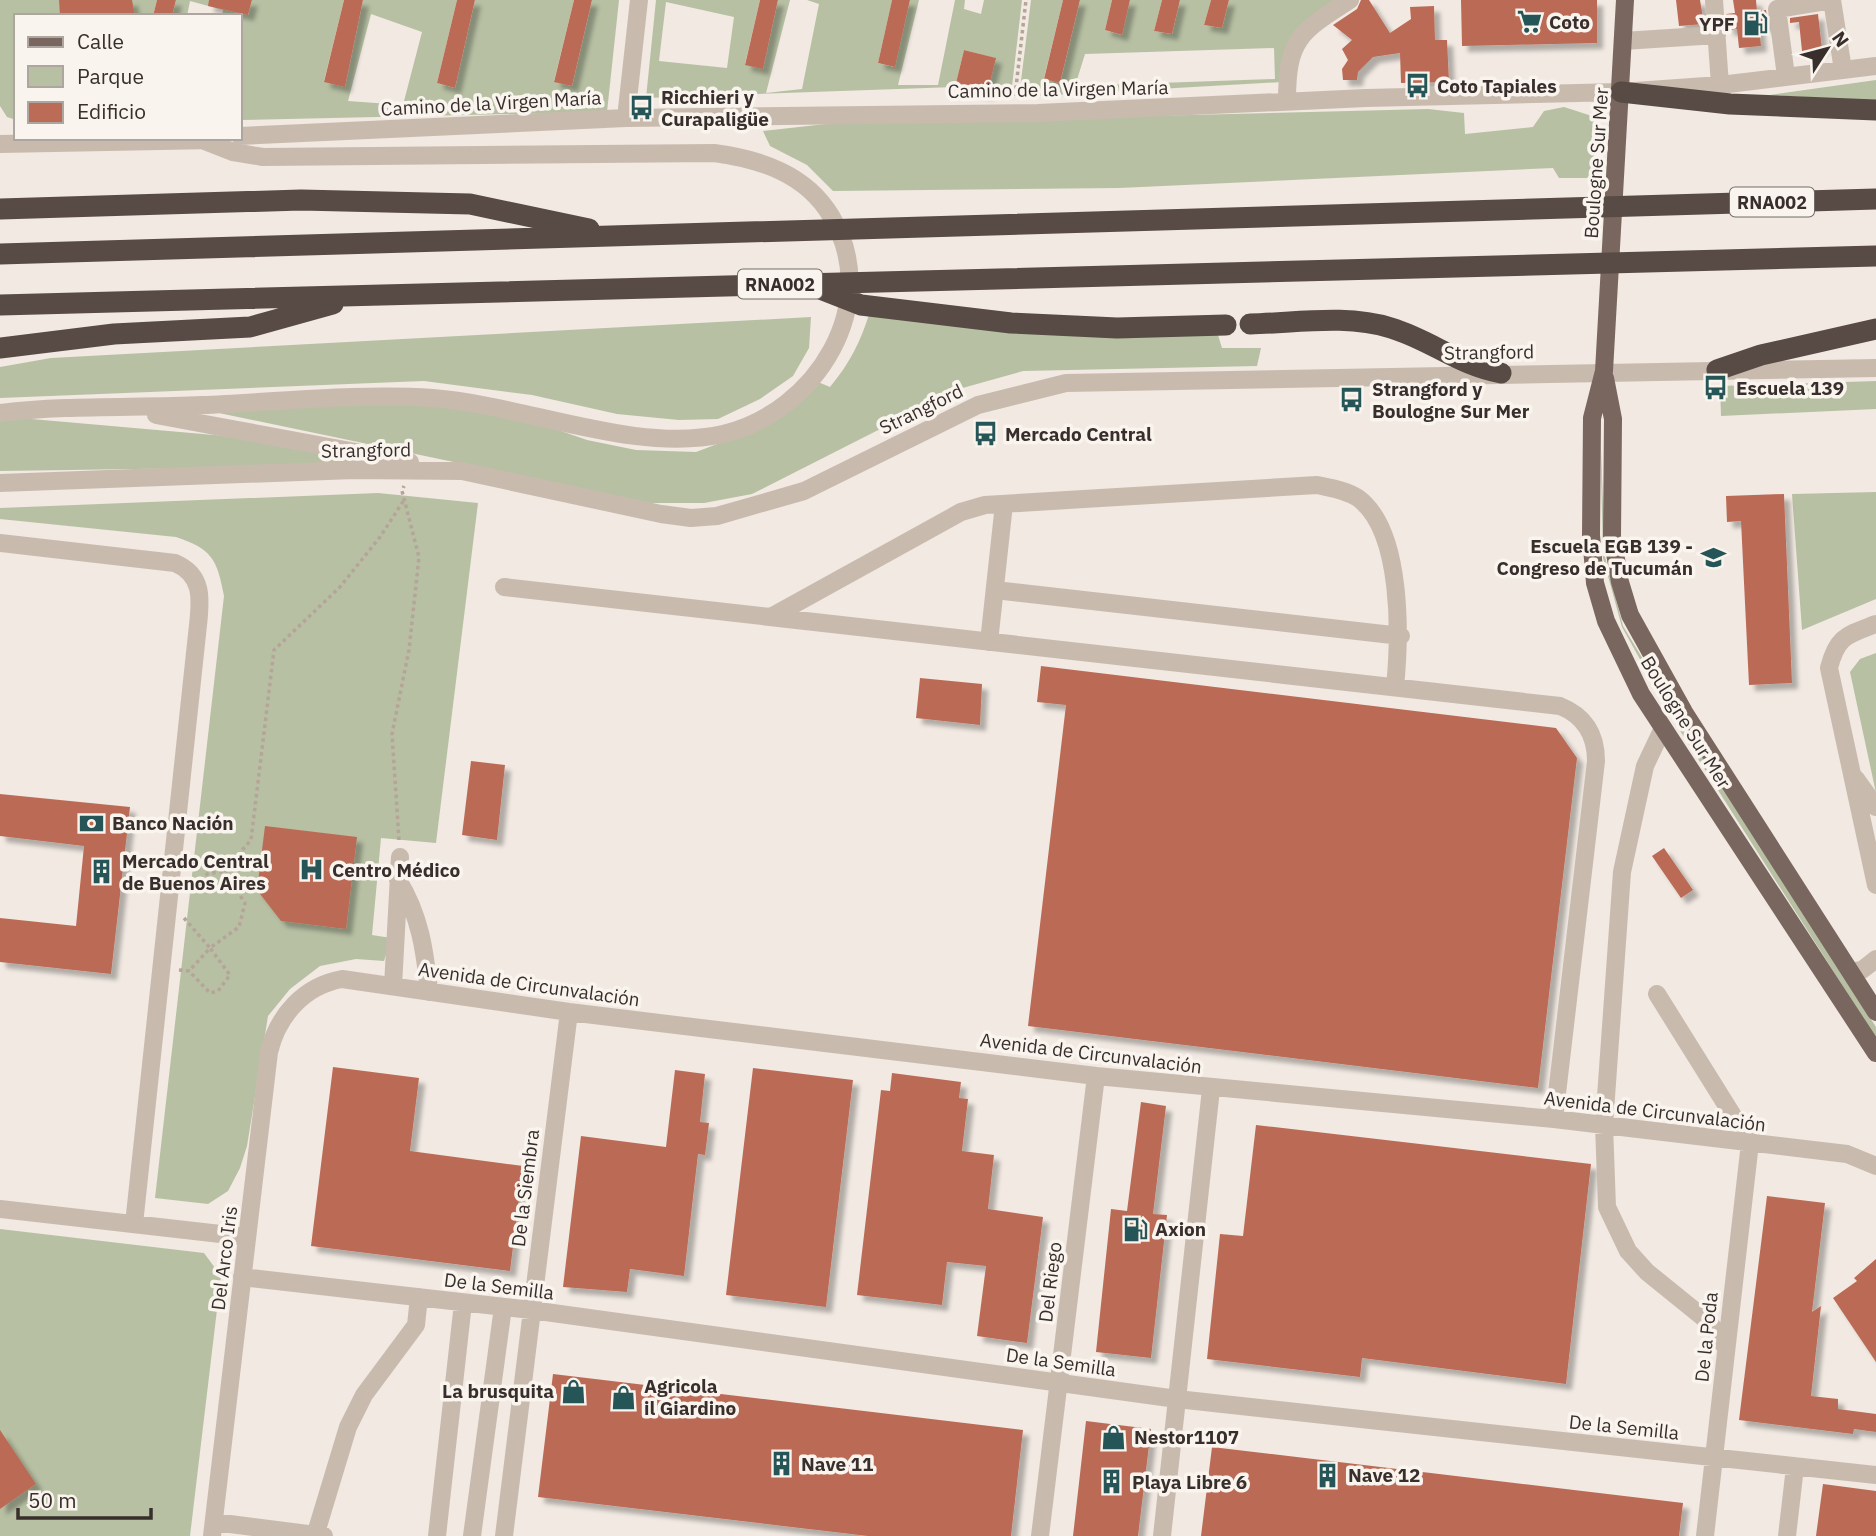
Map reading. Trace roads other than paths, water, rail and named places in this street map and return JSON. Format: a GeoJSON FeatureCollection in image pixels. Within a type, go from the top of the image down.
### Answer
{"type":"FeatureCollection","features":[{"type":"Feature","properties":{"kind":"highway"},"geometry":{"type":"LineString","coordinates":[[1621,92],[1730,104],[1876,110]]}},
{"type":"Feature","properties":{"kind":"highway","name":"RNA002"},"geometry":{"type":"LineString","coordinates":[[0,254],[1876,199]]}},
{"type":"Feature","properties":{"kind":"highway"},"geometry":{"type":"LineString","coordinates":[[0,209],[301,200],[470,204],[625,237]]}},
{"type":"Feature","properties":{"kind":"highway","name":"RNA002"},"geometry":{"type":"LineString","coordinates":[[0,304],[1876,256]]}},
{"type":"Feature","properties":{"kind":"highway"},"geometry":{"type":"LineString","coordinates":[[807,284],[860,305],[1011,323],[1117,328],[1226,325]]}},
{"type":"Feature","properties":{"kind":"highway"},"geometry":{"type":"LineString","coordinates":[[0,348],[114,334],[250,327],[365,295]]}},
{"type":"Feature","properties":{"kind":"highway"},"geometry":{"type":"LineString","coordinates":[[1250,324],[1358,321],[1377,324],[1413,337],[1474,368],[1501,373]]}},
{"type":"Feature","properties":{"kind":"highway"},"geometry":{"type":"LineString","coordinates":[[1717,370],[1774,351],[1876,329]]}},
{"type":"Feature","properties":{"kind":"main road","name":"Boulogne Sur Mer"},"geometry":{"type":"LineString","coordinates":[[1625,0],[1604,371],[1592,418],[1591,535],[1595,583],[1606,621],[1626,666],[1663,728],[1876,1053]]}},
{"type":"Feature","properties":{"kind":"main road","name":"Boulogne Sur Mer"},"geometry":{"type":"LineString","coordinates":[[1604,371],[1613,419],[1612,536],[1620,582],[1630,615],[1684,712],[1876,1012]]}},
{"type":"Feature","properties":{"kind":"street"},"geometry":{"type":"LineString","coordinates":[[626,118],[639,0]]}},
{"type":"Feature","properties":{"kind":"street"},"geometry":{"type":"LineString","coordinates":[[1287,102],[1289,71],[1297,40],[1319,20],[1350,0]]}},
{"type":"Feature","properties":{"kind":"street"},"geometry":{"type":"LineString","coordinates":[[1714,0],[1720,85]]}},
{"type":"Feature","properties":{"kind":"street"},"geometry":{"type":"LineString","coordinates":[[1786,76],[1776,9],[1832,0],[1843,70]]}},
{"type":"Feature","properties":{"kind":"street"},"geometry":{"type":"LineString","coordinates":[[1623,41],[1717,35]]}},
{"type":"Feature","properties":{"kind":"street","name":"Camino de la Virgen María"},"geometry":{"type":"LineString","coordinates":[[242,136],[626,118],[1015,112],[1621,92],[1720,85],[1876,66]]}},
{"type":"Feature","properties":{"kind":"street"},"geometry":{"type":"LineString","coordinates":[[0,144],[213,140],[233,152],[263,157],[714,153],[764,163],[790,175],[812,192],[825,207],[844,240],[850,268],[851,296],[845,324],[834,350],[793,397],[760,420],[726,433],[696,439],[616,433],[519,411],[432,398],[0,413]]}},
{"type":"Feature","properties":{"kind":"street","name":"Strangford"},"geometry":{"type":"LineString","coordinates":[[0,483],[462,471],[661,514],[691,518],[717,516],[804,491],[978,405],[1066,383],[1876,368]]}},
{"type":"Feature","properties":{"kind":"street"},"geometry":{"type":"LineString","coordinates":[[118,409],[462,471]]}},
{"type":"Feature","properties":{"kind":"street"},"geometry":{"type":"LineString","coordinates":[[771,617],[961,512],[985,505],[1317,485],[1338,489],[1357,498],[1373,512],[1387,537],[1401,636],[1395,687]]}},
{"type":"Feature","properties":{"kind":"street"},"geometry":{"type":"LineString","coordinates":[[989,642],[1004,503]]}},
{"type":"Feature","properties":{"kind":"street"},"geometry":{"type":"LineString","coordinates":[[0,544],[176,563],[187,568],[195,578],[201,600],[176,902],[161,968],[134,1224]]}},
{"type":"Feature","properties":{"kind":"street"},"geometry":{"type":"LineString","coordinates":[[504,587],[1560,706],[1574,711],[1592,734],[1596,761],[1554,1119]]}},
{"type":"Feature","properties":{"kind":"street"},"geometry":{"type":"LineString","coordinates":[[995,590],[1401,636]]}},
{"type":"Feature","properties":{"kind":"street"},"geometry":{"type":"LineString","coordinates":[[1876,624],[1845,636],[1832,656],[1829,677],[1876,884]]}},
{"type":"Feature","properties":{"kind":"street"},"geometry":{"type":"LineString","coordinates":[[1663,728],[1645,765],[1622,872],[1604,1125],[1603,1164],[1607,1207],[1616,1230],[1647,1272],[1710,1323],[1726,1348]]}},
{"type":"Feature","properties":{"kind":"street"},"geometry":{"type":"LineString","coordinates":[[1851,772],[1876,807]]}},
{"type":"Feature","properties":{"kind":"street"},"geometry":{"type":"LineString","coordinates":[[393,986],[400,857]]}},
{"type":"Feature","properties":{"kind":"street"},"geometry":{"type":"LineString","coordinates":[[398,880],[414,906],[425,951],[429,992]]}},
{"type":"Feature","properties":{"kind":"street"},"geometry":{"type":"LineString","coordinates":[[1850,972],[1862,970],[1876,959]]}},
{"type":"Feature","properties":{"kind":"street","name":"Avenida de Circunvalación"},"geometry":{"type":"LineString","coordinates":[[304,995],[326,982],[342,979],[569,1012],[1096,1076],[1211,1089],[1554,1119],[1847,1154],[1876,1166]]}},
{"type":"Feature","properties":{"kind":"street"},"geometry":{"type":"LineString","coordinates":[[1657,994],[1750,1143]]}},
{"type":"Feature","properties":{"kind":"street","name":"Del Arco Iris"},"geometry":{"type":"LineString","coordinates":[[213,1529],[269,1052],[273,1035],[286,1013],[304,995]]}},
{"type":"Feature","properties":{"kind":"street","name":"De la Siembra"},"geometry":{"type":"LineString","coordinates":[[504,1536],[569,1012]]}},
{"type":"Feature","properties":{"kind":"street","name":"Del Riego"},"geometry":{"type":"LineString","coordinates":[[1040,1536],[1096,1076]]}},
{"type":"Feature","properties":{"kind":"street"},"geometry":{"type":"LineString","coordinates":[[1162,1536],[1211,1089]]}},
{"type":"Feature","properties":{"kind":"street","name":"De la Poda"},"geometry":{"type":"LineString","coordinates":[[1705,1536],[1750,1143]]}},
{"type":"Feature","properties":{"kind":"street"},"geometry":{"type":"LineString","coordinates":[[0,1209],[247,1237]]}},
{"type":"Feature","properties":{"kind":"street","name":"De la Semilla"},"geometry":{"type":"LineString","coordinates":[[243,1277],[531,1310],[1177,1399],[1876,1475]]}},
{"type":"Feature","properties":{"kind":"street"},"geometry":{"type":"LineString","coordinates":[[213,1529],[319,1536],[348,1427],[364,1395],[416,1325],[419,1297]]}},
{"type":"Feature","properties":{"kind":"street"},"geometry":{"type":"LineString","coordinates":[[437,1536],[463,1303]]}},
{"type":"Feature","properties":{"kind":"street"},"geometry":{"type":"LineString","coordinates":[[472,1536],[503,1307]]}},
{"type":"Feature","properties":{"kind":"street"},"geometry":{"type":"LineString","coordinates":[[1787,1536],[1795,1467]]}},
{"type":"Feature","properties":{"kind":"place","name":"Coto"},"geometry":{"type":"Point","coordinates":[1529,22]}},
{"type":"Feature","properties":{"kind":"place","name":"YPF"},"geometry":{"type":"Point","coordinates":[1755,24]}},
{"type":"Feature","properties":{"kind":"place","name":"Coto Tapiales"},"geometry":{"type":"Point","coordinates":[1417,86]}},
{"type":"Feature","properties":{"kind":"place","name":"Ricchieri y Curapaligüe"},"geometry":{"type":"Point","coordinates":[641,108]}},
{"type":"Feature","properties":{"kind":"place","name":"Escuela 139"},"geometry":{"type":"Point","coordinates":[1716,388]}},
{"type":"Feature","properties":{"kind":"place","name":"Strangford y Boulogne Sur Mer"},"geometry":{"type":"Point","coordinates":[1352,400]}},
{"type":"Feature","properties":{"kind":"place","name":"Mercado Central"},"geometry":{"type":"Point","coordinates":[985,434]}},
{"type":"Feature","properties":{"kind":"place","name":"Escuela EGB 139 - Congreso de Tucumán"},"geometry":{"type":"Point","coordinates":[1713,557]}},
{"type":"Feature","properties":{"kind":"place","name":"Banco Nación"},"geometry":{"type":"Point","coordinates":[92,823]}},
{"type":"Feature","properties":{"kind":"place","name":"Centro Médico"},"geometry":{"type":"Point","coordinates":[312,870]}},
{"type":"Feature","properties":{"kind":"place","name":"Mercado Central de Buenos Aires"},"geometry":{"type":"Point","coordinates":[102,872]}},
{"type":"Feature","properties":{"kind":"place","name":"Axion"},"geometry":{"type":"Point","coordinates":[1135,1229]}},
{"type":"Feature","properties":{"kind":"place","name":"La brusquita"},"geometry":{"type":"Point","coordinates":[574,1391]}},
{"type":"Feature","properties":{"kind":"place","name":"Agricola il Giardino"},"geometry":{"type":"Point","coordinates":[624,1397]}},
{"type":"Feature","properties":{"kind":"place","name":"Nestor1107"},"geometry":{"type":"Point","coordinates":[1114,1437]}},
{"type":"Feature","properties":{"kind":"place","name":"Nave 11"},"geometry":{"type":"Point","coordinates":[781,1464]}},
{"type":"Feature","properties":{"kind":"place","name":"Nave 12"},"geometry":{"type":"Point","coordinates":[1328,1475]}},
{"type":"Feature","properties":{"kind":"place","name":"Playa Libre 6"},"geometry":{"type":"Point","coordinates":[1112,1482]}}]}
